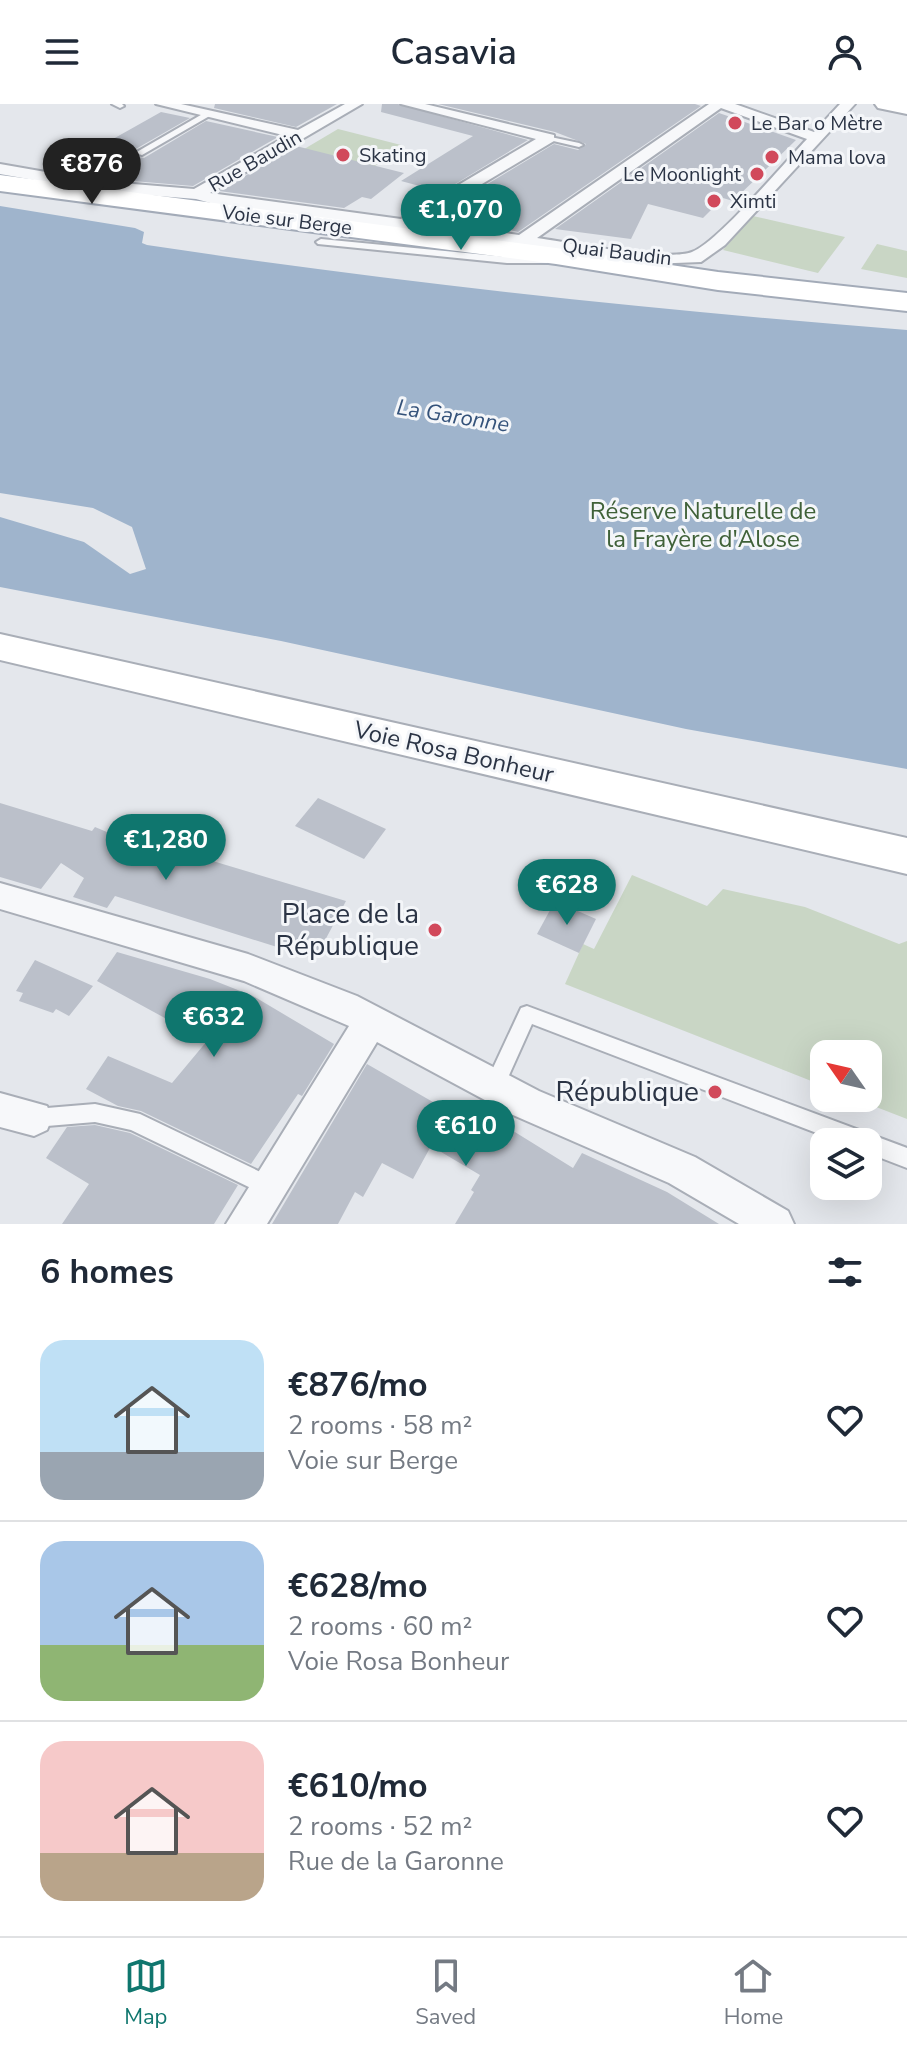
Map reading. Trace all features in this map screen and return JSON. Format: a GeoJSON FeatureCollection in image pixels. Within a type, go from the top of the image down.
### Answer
{"type":"FeatureCollection","features":[{"type":"Feature","properties":{"kind":"main road","name":"Voie sur Berge"},"geometry":{"type":"LineString","coordinates":[[0,183],[556,256],[763,287],[907,302]]}},
{"type":"Feature","properties":{"kind":"street"},"geometry":{"type":"LineString","coordinates":[[163,104],[300,135]]}},
{"type":"Feature","properties":{"kind":"street","name":"Rue Baudin"},"geometry":{"type":"LineString","coordinates":[[197,194],[355,104]]}},
{"type":"Feature","properties":{"kind":"street"},"geometry":{"type":"LineString","coordinates":[[408,104],[549,138]]}},
{"type":"Feature","properties":{"kind":"street"},"geometry":{"type":"LineString","coordinates":[[523,240],[720,104],[818,138],[848,104]]}},
{"type":"Feature","properties":{"kind":"street"},"geometry":{"type":"LineString","coordinates":[[885,104],[907,108]]}},
{"type":"Feature","properties":{"kind":"street"},"geometry":{"type":"LineString","coordinates":[[404,224],[549,138]]}},
{"type":"Feature","properties":{"kind":"street","name":"Quai Baudin"},"geometry":{"type":"LineString","coordinates":[[0,169],[97,186],[197,194],[225,202],[649,259],[689,259],[710,249],[818,138]]}},
{"type":"Feature","properties":{"kind":"street","name":"Voie Rosa Bonheur"},"geometry":{"type":"LineString","coordinates":[[0,647],[907,856]]}},
{"type":"Feature","properties":{"kind":"street"},"geometry":{"type":"LineString","coordinates":[[0,896],[248,968],[372,1020],[494,1087],[682,1170],[775,1224]]}},
{"type":"Feature","properties":{"kind":"street"},"geometry":{"type":"LineString","coordinates":[[245,1224],[372,1020]]}},
{"type":"Feature","properties":{"kind":"street"},"geometry":{"type":"LineString","coordinates":[[0,1110],[34,1118]]}},
{"type":"Feature","properties":{"kind":"lane"},"geometry":{"type":"LineString","coordinates":[[139,153],[209,114]]}},
{"type":"Feature","properties":{"kind":"lane"},"geometry":{"type":"LineString","coordinates":[[549,138],[579,145]]}},
{"type":"Feature","properties":{"kind":"lane"},"geometry":{"type":"LineString","coordinates":[[321,242],[507,260],[546,261],[556,256]]}},
{"type":"Feature","properties":{"kind":"lane"},"geometry":{"type":"LineString","coordinates":[[494,1087],[527,1014],[827,1128]]}},
{"type":"Feature","properties":{"kind":"lane"},"geometry":{"type":"LineString","coordinates":[[34,1118],[95,1113],[133,1121],[268,1186]]}},
{"type":"Feature","properties":{"kind":"lane"},"geometry":{"type":"LineString","coordinates":[[882,1149],[907,1158]]}},
{"type":"Feature","properties":{"kind":"green space","name":"Skating"},"geometry":{"type":"Polygon","coordinates":[[[338,129],[405,146],[351,182],[279,164],[338,129]]]}},
{"type":"Feature","properties":{"kind":"green space"},"geometry":{"type":"Polygon","coordinates":[[[753,216],[845,237],[818,273],[723,250],[753,216]]]}},
{"type":"Feature","properties":{"kind":"green space"},"geometry":{"type":"Polygon","coordinates":[[[877,244],[907,251],[907,278],[861,269],[877,244]]]}},
{"type":"Feature","properties":{"kind":"green space"},"geometry":{"type":"Polygon","coordinates":[[[632,875],[707,906],[723,889],[805,907],[899,944],[907,941],[907,1119],[882,1109],[882,1040],[810,1040],[810,1080],[565,984],[583,944],[594,949],[632,875]]]}},
{"type":"Feature","properties":{"kind":"water","name":"Réserve Naturelle de la Frayère d'Alose"},"geometry":{"type":"Polygon","coordinates":[[[0,206],[135,228],[144,232],[142,243],[147,245],[336,272],[717,314],[907,330],[907,769],[686,729],[281,641],[0,587],[0,517],[84,542],[130,574],[146,569],[132,527],[93,508],[0,493],[0,206]]]}},
{"type":"Feature","properties":{"kind":"building"},"geometry":{"type":"Polygon","coordinates":[[[215,104],[337,104],[296,127],[214,108],[215,104]]]}},
{"type":"Feature","properties":{"kind":"building"},"geometry":{"type":"Polygon","coordinates":[[[382,104],[398,104],[528,140],[442,192],[401,181],[473,136],[381,112],[382,104]]]}},
{"type":"Feature","properties":{"kind":"building"},"geometry":{"type":"Polygon","coordinates":[[[438,104],[701,106],[518,232],[441,212],[554,144],[578,150],[586,144],[555,132],[438,104]]]}},
{"type":"Feature","properties":{"kind":"building"},"geometry":{"type":"Polygon","coordinates":[[[161,112],[190,118],[134,150],[134,156],[144,158],[206,121],[278,137],[193,186],[97,178],[85,176],[92,173],[65,166],[161,112]]]}},
{"type":"Feature","properties":{"kind":"building"},"geometry":{"type":"Polygon","coordinates":[[[719,113],[796,140],[733,201],[723,198],[703,218],[648,204],[631,239],[555,229],[719,113]]]}},
{"type":"Feature","properties":{"kind":"building"},"geometry":{"type":"Polygon","coordinates":[[[296,146],[404,173],[371,199],[362,197],[344,208],[219,191],[296,146]]]}},
{"type":"Feature","properties":{"kind":"building"},"geometry":{"type":"Polygon","coordinates":[[[318,798],[386,829],[364,859],[295,826],[318,798]]]}},
{"type":"Feature","properties":{"kind":"building"},"geometry":{"type":"Polygon","coordinates":[[[0,803],[92,831],[95,827],[133,843],[136,838],[346,901],[315,959],[115,896],[107,908],[73,897],[84,878],[61,863],[41,889],[0,877],[0,803]]]}},
{"type":"Feature","properties":{"kind":"building"},"geometry":{"type":"Polygon","coordinates":[[[555,901],[596,919],[579,953],[537,934],[555,901]]]}},
{"type":"Feature","properties":{"kind":"building"},"geometry":{"type":"Polygon","coordinates":[[[117,952],[210,979],[253,996],[334,1044],[302,1096],[298,1094],[251,1164],[141,1111],[118,1106],[86,1089],[108,1056],[172,1083],[207,1041],[97,981],[117,952]]]}},
{"type":"Feature","properties":{"kind":"building"},"geometry":{"type":"Polygon","coordinates":[[[35,960],[93,986],[69,1016],[56,1009],[53,1013],[19,1001],[23,993],[16,991],[35,960]]]}},
{"type":"Feature","properties":{"kind":"building"},"geometry":{"type":"Polygon","coordinates":[[[367,1064],[485,1132],[494,1119],[573,1168],[582,1153],[667,1192],[719,1224],[455,1224],[480,1175],[431,1146],[413,1179],[382,1163],[363,1197],[355,1192],[338,1224],[272,1224],[367,1064]]]}},
{"type":"Feature","properties":{"kind":"building"},"geometry":{"type":"Polygon","coordinates":[[[95,1125],[130,1133],[238,1185],[214,1224],[62,1224],[89,1184],[46,1158],[67,1127],[95,1125]]]}},
{"type":"Feature","properties":{"kind":"place","name":"Le Bar o Mètre"},"geometry":{"type":"Point","coordinates":[735,123]}},
{"type":"Feature","properties":{"kind":"place","name":"Skating"},"geometry":{"type":"Point","coordinates":[343,155]}},
{"type":"Feature","properties":{"kind":"place","name":"Mama lova"},"geometry":{"type":"Point","coordinates":[772,157]}},
{"type":"Feature","properties":{"kind":"place","name":"Le Moonlight"},"geometry":{"type":"Point","coordinates":[757,174]}},
{"type":"Feature","properties":{"kind":"place","name":"Ximti"},"geometry":{"type":"Point","coordinates":[714,201]}},
{"type":"Feature","properties":{"kind":"place","name":"Place de la République"},"geometry":{"type":"Point","coordinates":[435,930]}},
{"type":"Feature","properties":{"kind":"place","name":"République"},"geometry":{"type":"Point","coordinates":[715,1092]}},
{"type":"Feature","properties":{"kind":"water label","name":"La Garonne"},"geometry":{"type":"Point","coordinates":[453,416]}}]}
